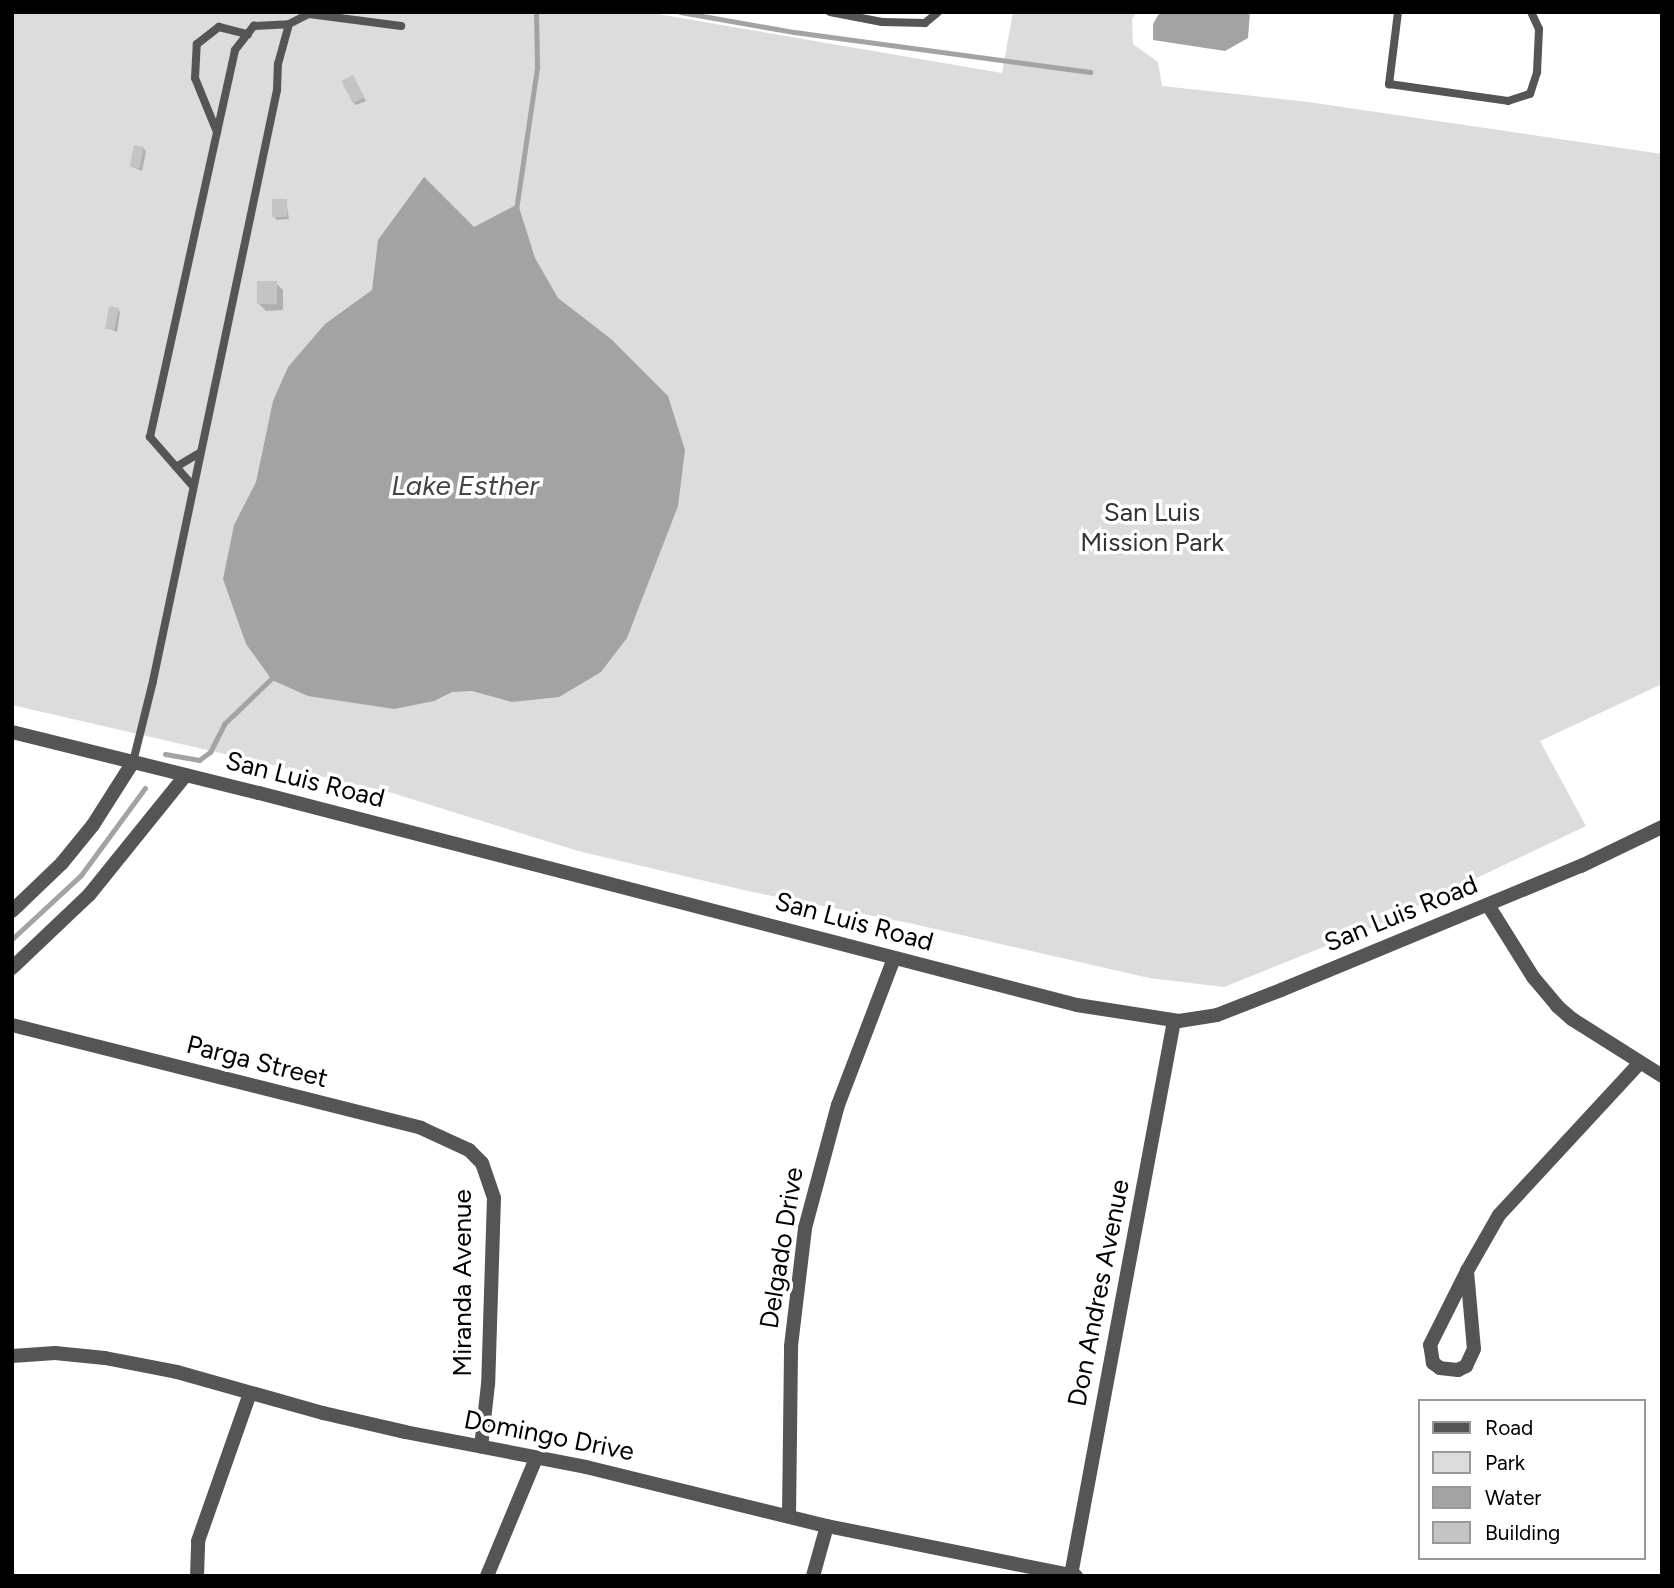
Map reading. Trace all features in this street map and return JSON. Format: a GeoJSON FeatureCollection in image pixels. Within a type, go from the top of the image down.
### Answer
{"type":"FeatureCollection","features":[{"type":"Feature","properties":{"kind":"street","name":"San Luis Road"},"geometry":{"type":"LineString","coordinates":[[12,732],[1076,1004],[1174,1021],[1217,1015],[1581,866],[1662,827]]}},
{"type":"Feature","properties":{"kind":"street"},"geometry":{"type":"LineString","coordinates":[[12,911],[70,854],[93,825],[134,762]]}},
{"type":"Feature","properties":{"kind":"street"},"geometry":{"type":"LineString","coordinates":[[12,968],[89,895],[186,775]]}},
{"type":"Feature","properties":{"kind":"street"},"geometry":{"type":"LineString","coordinates":[[1488,905],[1533,977],[1557,1006],[1572,1019],[1662,1076]]}},
{"type":"Feature","properties":{"kind":"street","name":"Delgado Drive"},"geometry":{"type":"LineString","coordinates":[[789,1516],[791,1346],[805,1228],[818,1171],[838,1105],[894,958]]}},
{"type":"Feature","properties":{"kind":"street","name":"Don Andres Avenue"},"geometry":{"type":"LineString","coordinates":[[1073,1575],[1174,1021]]}},
{"type":"Feature","properties":{"kind":"street","name":"Parga Street"},"geometry":{"type":"LineString","coordinates":[[12,1026],[421,1128],[469,1150],[482,1163]]}},
{"type":"Feature","properties":{"kind":"street"},"geometry":{"type":"LineString","coordinates":[[1467,1271],[1474,1349],[1466,1366],[1449,1370],[1433,1363],[1430,1345],[1467,1271],[1499,1216],[1640,1063]]}},
{"type":"Feature","properties":{"kind":"street","name":"Miranda Avenue"},"geometry":{"type":"LineString","coordinates":[[481,1447],[488,1384],[494,1198],[482,1163]]}},
{"type":"Feature","properties":{"kind":"street","name":"Domingo Drive"},"geometry":{"type":"LineString","coordinates":[[12,1356],[55,1353],[105,1358],[177,1372],[335,1416],[656,1483],[827,1526],[1073,1575]]}},
{"type":"Feature","properties":{"kind":"street"},"geometry":{"type":"LineString","coordinates":[[197,1576],[198,1541],[250,1393]]}},
{"type":"Feature","properties":{"kind":"street"},"geometry":{"type":"LineString","coordinates":[[487,1576],[536,1458]]}},
{"type":"Feature","properties":{"kind":"street"},"geometry":{"type":"LineString","coordinates":[[813,1576],[827,1526]]}},
{"type":"Feature","properties":{"kind":"lane"},"geometry":{"type":"LineString","coordinates":[[830,12],[882,22],[925,23],[938,12]]}},
{"type":"Feature","properties":{"kind":"lane"},"geometry":{"type":"LineString","coordinates":[[1398,12],[1389,84],[1508,101],[1530,94],[1537,72],[1539,29],[1531,12]]}},
{"type":"Feature","properties":{"kind":"lane"},"geometry":{"type":"LineString","coordinates":[[192,485],[150,437],[235,50],[254,26],[289,24],[309,14],[401,26]]}},
{"type":"Feature","properties":{"kind":"lane"},"geometry":{"type":"LineString","coordinates":[[134,762],[289,24]]}},
{"type":"Feature","properties":{"kind":"lane"},"geometry":{"type":"LineString","coordinates":[[217,132],[195,78],[197,44],[219,27],[248,34]]}},
{"type":"Feature","properties":{"kind":"lane"},"geometry":{"type":"LineString","coordinates":[[176,467],[199,453]]}},
{"type":"Feature","properties":{"kind":"green space","name":"San Luis Mission Park"},"geometry":{"type":"Polygon","coordinates":[[[12,12],[646,12],[1002,73],[1013,12],[1137,12],[1132,19],[1133,44],[1158,62],[1162,86],[1308,102],[1662,154],[1662,684],[1540,741],[1586,826],[1376,926],[1224,987],[1149,978],[909,923],[752,892],[578,851],[389,792],[12,705],[12,12]]]}},
{"type":"Feature","properties":{"kind":"water"},"geometry":{"type":"Polygon","coordinates":[[[1160,12],[1250,12],[1248,38],[1225,51],[1153,40],[1153,24],[1160,12]]]}},
{"type":"Feature","properties":{"kind":"water","name":"Lake Esther"},"geometry":{"type":"Polygon","coordinates":[[[424,177],[474,227],[518,204],[535,258],[558,298],[611,339],[668,396],[685,450],[678,506],[627,638],[601,672],[559,697],[512,702],[472,691],[452,692],[434,701],[394,709],[308,696],[272,680],[246,644],[223,579],[234,525],[256,482],[273,401],[288,367],[325,324],[372,290],[378,240],[424,177]]]}},
{"type":"Feature","properties":{"kind":"building"},"geometry":{"type":"Polygon","coordinates":[[[353,75],[364,97],[353,103],[341,81],[353,75]]]}},
{"type":"Feature","properties":{"kind":"building"},"geometry":{"type":"Polygon","coordinates":[[[134,145],[144,147],[140,169],[130,167],[134,145]]]}},
{"type":"Feature","properties":{"kind":"building"},"geometry":{"type":"Polygon","coordinates":[[[272,199],[287,199],[287,217],[272,217],[272,199]]]}},
{"type":"Feature","properties":{"kind":"building"},"geometry":{"type":"Polygon","coordinates":[[[257,281],[277,281],[277,304],[257,304],[257,281]]]}},
{"type":"Feature","properties":{"kind":"building"},"geometry":{"type":"Polygon","coordinates":[[[109,306],[119,308],[114,330],[105,329],[109,306]]]}},
{"type":"Feature","properties":{"kind":"waterway"},"geometry":{"type":"LineString","coordinates":[[516,210],[537,67],[536,12]]}},
{"type":"Feature","properties":{"kind":"waterway"},"geometry":{"type":"LineString","coordinates":[[680,12],[794,32],[1090,72]]}},
{"type":"Feature","properties":{"kind":"waterway"},"geometry":{"type":"LineString","coordinates":[[165,754],[199,760],[210,752],[224,724],[275,675]]}},
{"type":"Feature","properties":{"kind":"waterway"},"geometry":{"type":"LineString","coordinates":[[12,939],[81,875],[145,788]]}}]}
